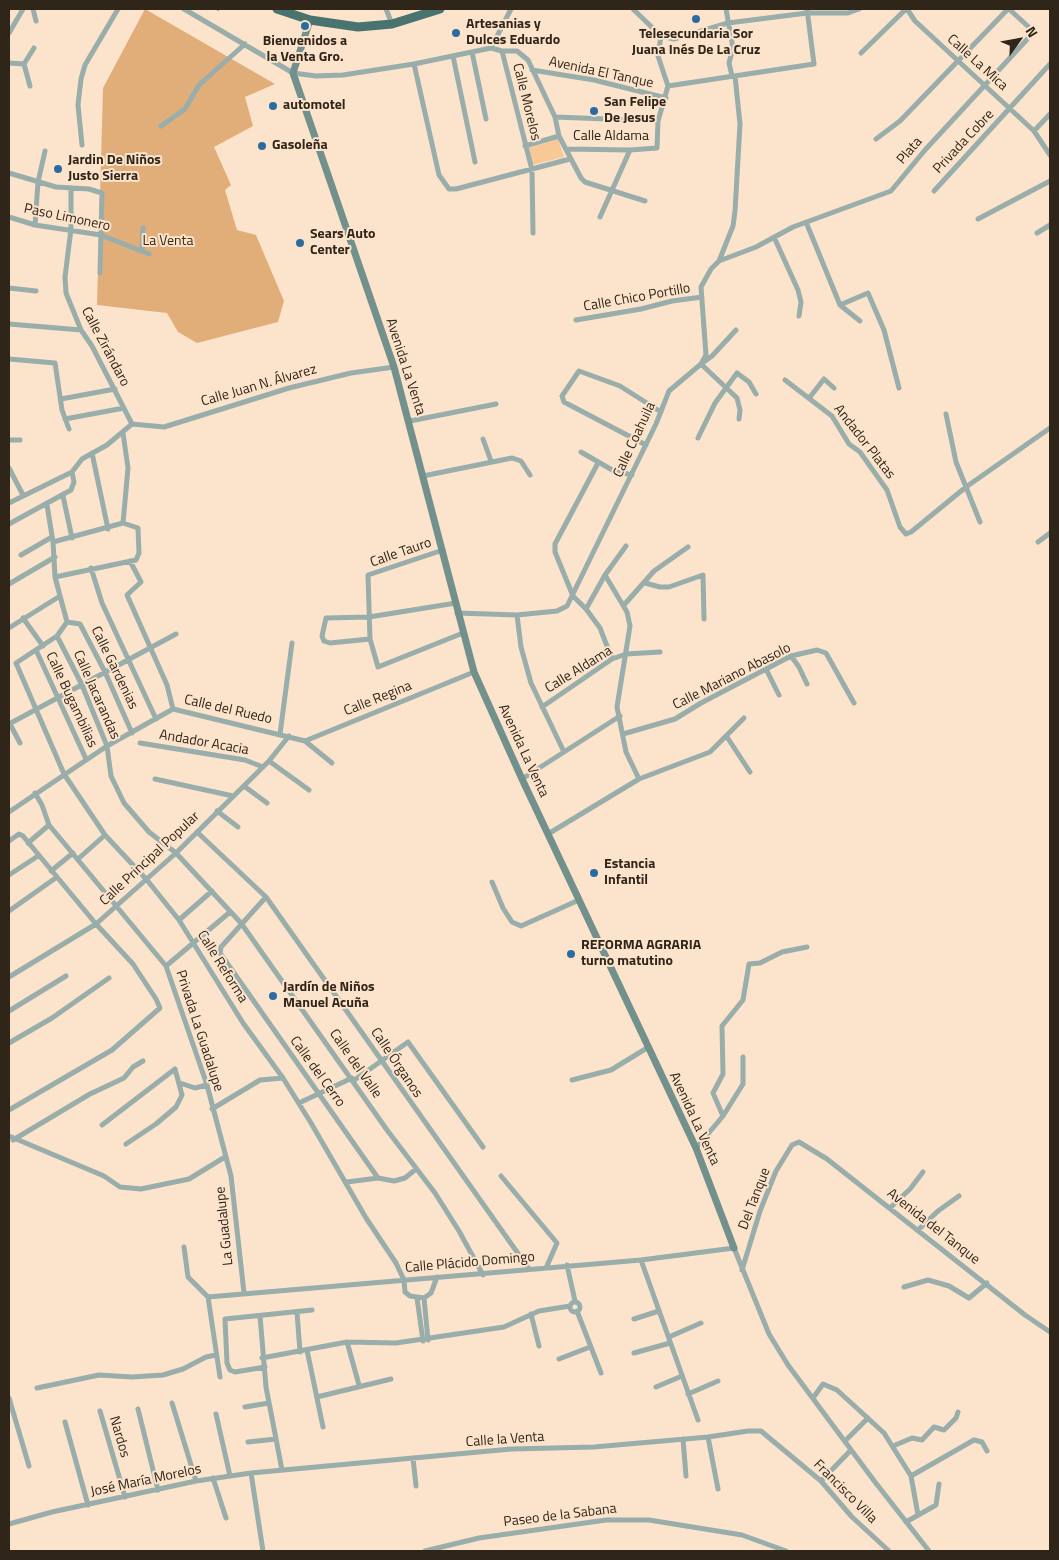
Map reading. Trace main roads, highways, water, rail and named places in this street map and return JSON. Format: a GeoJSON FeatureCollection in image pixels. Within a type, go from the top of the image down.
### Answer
{"type":"FeatureCollection","features":[{"type":"Feature","properties":{"kind":"highway"},"geometry":{"type":"LineString","coordinates":[[277,9],[310,20],[358,27],[392,24],[440,9]]}},
{"type":"Feature","properties":{"kind":"main road","name":"Avenida La Venta"},"geometry":{"type":"LineString","coordinates":[[310,20],[293,73],[394,367],[443,550],[462,634],[474,672],[647,1048],[696,1148],[734,1248]]}},
{"type":"Feature","properties":{"kind":"place","name":"Telesecundaria Sor Juana Inés De La Cruz"},"geometry":{"type":"Point","coordinates":[696,19]}},
{"type":"Feature","properties":{"kind":"place","name":"Bienvenidos a la Venta Gro."},"geometry":{"type":"Point","coordinates":[305,26]}},
{"type":"Feature","properties":{"kind":"place","name":"Artesanias y Dulces Eduardo"},"geometry":{"type":"Point","coordinates":[456,33]}},
{"type":"Feature","properties":{"kind":"place","name":"automotel"},"geometry":{"type":"Point","coordinates":[273,106]}},
{"type":"Feature","properties":{"kind":"place","name":"San Felipe De Jesus"},"geometry":{"type":"Point","coordinates":[594,111]}},
{"type":"Feature","properties":{"kind":"place","name":"Gasoleña"},"geometry":{"type":"Point","coordinates":[262,146]}},
{"type":"Feature","properties":{"kind":"place","name":"Jardin De Niños Justo Sierra"},"geometry":{"type":"Point","coordinates":[58,169]}},
{"type":"Feature","properties":{"kind":"place","name":"Sears Auto Center"},"geometry":{"type":"Point","coordinates":[300,243]}},
{"type":"Feature","properties":{"kind":"place","name":"Estancia Infantil"},"geometry":{"type":"Point","coordinates":[594,873]}},
{"type":"Feature","properties":{"kind":"place","name":"REFORMA AGRARIA turno matutino"},"geometry":{"type":"Point","coordinates":[571,954]}},
{"type":"Feature","properties":{"kind":"place","name":"Jardín de Niños Manuel Acuña"},"geometry":{"type":"Point","coordinates":[273,996]}},
{"type":"Feature","properties":{"kind":"park label","name":"La Venta"},"geometry":{"type":"Point","coordinates":[168,242]}}]}
